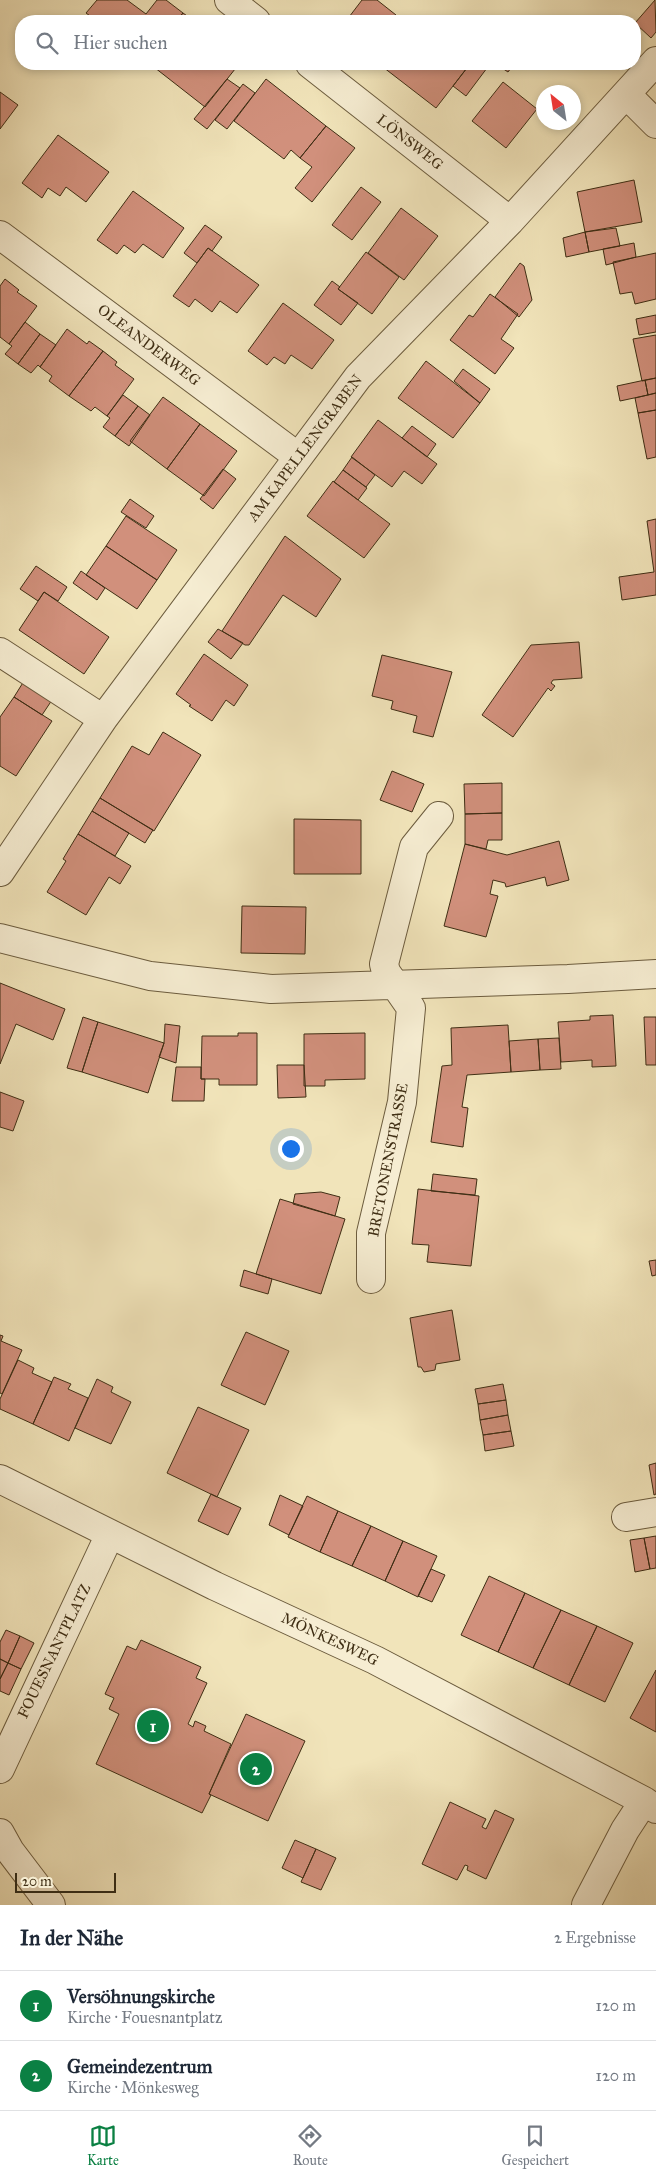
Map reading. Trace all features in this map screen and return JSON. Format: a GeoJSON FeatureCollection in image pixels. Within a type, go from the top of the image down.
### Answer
{"type":"FeatureCollection","features":[{"type":"Feature","properties":{"kind":"street"},"geometry":{"type":"LineString","coordinates":[[229,0],[248,15]]}},
{"type":"Feature","properties":{"kind":"street","name":"AM KAPELLENGRABEN"},"geometry":{"type":"LineString","coordinates":[[0,872],[103,719],[297,456],[358,377],[510,221],[656,61]]}},
{"type":"Feature","properties":{"kind":"street","name":"LÖNSWEG"},"geometry":{"type":"LineString","coordinates":[[318,70],[510,221]]}},
{"type":"Feature","properties":{"kind":"street"},"geometry":{"type":"LineString","coordinates":[[627,94],[656,124]]}},
{"type":"Feature","properties":{"kind":"street","name":"OLEANDERWEG"},"geometry":{"type":"LineString","coordinates":[[0,235],[297,456]]}},
{"type":"Feature","properties":{"kind":"street"},"geometry":{"type":"LineString","coordinates":[[0,652],[103,719]]}},
{"type":"Feature","properties":{"kind":"street","name":"BRETONENSTRASSE"},"geometry":{"type":"LineString","coordinates":[[371,1279],[372,1233],[402,1102],[411,1008],[397,985],[386,972],[384,964],[414,847],[439,816]]}},
{"type":"Feature","properties":{"kind":"street"},"geometry":{"type":"LineString","coordinates":[[0,938],[150,976],[271,989],[568,980],[656,974]]}},
{"type":"Feature","properties":{"kind":"street","name":"MÖNKESWEG"},"geometry":{"type":"LineString","coordinates":[[0,1479],[215,1586],[375,1660],[650,1805]]}},
{"type":"Feature","properties":{"kind":"street"},"geometry":{"type":"LineString","coordinates":[[626,1516],[656,1512]]}},
{"type":"Feature","properties":{"kind":"street","name":"FOUESNANTPLATZ"},"geometry":{"type":"LineString","coordinates":[[0,1766],[110,1534]]}},
{"type":"Feature","properties":{"kind":"street"},"geometry":{"type":"LineString","coordinates":[[586,1905],[625,1830],[650,1805]]}},
{"type":"Feature","properties":{"kind":"street"},"geometry":{"type":"LineString","coordinates":[[0,1833],[10,1850],[51,1905]]}},
{"type":"Feature","properties":{"kind":"building"},"geometry":{"type":"Polygon","coordinates":[[[97,0],[127,0],[146,14],[157,0],[166,0],[183,13],[181,15],[89,15],[86,13],[97,0]]]}},
{"type":"Feature","properties":{"kind":"building"},"geometry":{"type":"Polygon","coordinates":[[[362,0],[377,0],[396,15],[351,15],[362,0]]]}},
{"type":"Feature","properties":{"kind":"building"},"geometry":{"type":"Polygon","coordinates":[[[655,0],[656,32],[651,38],[641,29],[641,16],[655,0]]]}},
{"type":"Feature","properties":{"kind":"building"},"geometry":{"type":"Polygon","coordinates":[[[158,70],[234,70],[205,107],[158,70]]]}},
{"type":"Feature","properties":{"kind":"building"},"geometry":{"type":"Polygon","coordinates":[[[387,70],[465,70],[436,108],[387,70]]]}},
{"type":"Feature","properties":{"kind":"building"},"geometry":{"type":"Polygon","coordinates":[[[465,70],[486,70],[466,96],[453,86],[465,70]]]}},
{"type":"Feature","properties":{"kind":"building"},"geometry":{"type":"Polygon","coordinates":[[[227,79],[240,88],[207,129],[194,119],[227,79]]]}},
{"type":"Feature","properties":{"kind":"building"},"geometry":{"type":"Polygon","coordinates":[[[266,79],[326,126],[300,158],[291,150],[284,159],[234,121],[266,79]]]}},
{"type":"Feature","properties":{"kind":"building"},"geometry":{"type":"Polygon","coordinates":[[[503,82],[536,108],[506,148],[472,121],[503,82]]]}},
{"type":"Feature","properties":{"kind":"building"},"geometry":{"type":"Polygon","coordinates":[[[243,84],[255,93],[227,129],[215,120],[243,84]]]}},
{"type":"Feature","properties":{"kind":"building"},"geometry":{"type":"Polygon","coordinates":[[[0,92],[18,105],[0,129],[0,92]]]}},
{"type":"Feature","properties":{"kind":"building"},"geometry":{"type":"Polygon","coordinates":[[[326,126],[355,148],[312,202],[295,188],[312,167],[300,158],[326,126]]]}},
{"type":"Feature","properties":{"kind":"building"},"geometry":{"type":"Polygon","coordinates":[[[58,135],[109,172],[86,202],[66,187],[60,196],[48,188],[42,198],[22,183],[58,135]]]}},
{"type":"Feature","properties":{"kind":"building"},"geometry":{"type":"Polygon","coordinates":[[[634,180],[642,222],[585,232],[577,192],[634,180]]]}},
{"type":"Feature","properties":{"kind":"building"},"geometry":{"type":"Polygon","coordinates":[[[361,187],[381,202],[352,240],[332,225],[361,187]]]}},
{"type":"Feature","properties":{"kind":"building"},"geometry":{"type":"Polygon","coordinates":[[[133,191],[184,228],[163,258],[143,244],[135,253],[124,245],[117,254],[97,240],[133,191]]]}},
{"type":"Feature","properties":{"kind":"building"},"geometry":{"type":"Polygon","coordinates":[[[401,208],[438,236],[404,280],[368,253],[401,208]]]}},
{"type":"Feature","properties":{"kind":"building"},"geometry":{"type":"Polygon","coordinates":[[[205,225],[222,237],[212,251],[208,248],[197,263],[184,253],[205,225]]]}},
{"type":"Feature","properties":{"kind":"building"},"geometry":{"type":"Polygon","coordinates":[[[616,228],[620,246],[589,252],[585,232],[616,228]]]}},
{"type":"Feature","properties":{"kind":"building"},"geometry":{"type":"Polygon","coordinates":[[[585,232],[589,252],[566,257],[563,238],[585,232]]]}},
{"type":"Feature","properties":{"kind":"building"},"geometry":{"type":"Polygon","coordinates":[[[634,243],[636,257],[606,265],[603,249],[634,243]]]}},
{"type":"Feature","properties":{"kind":"building"},"geometry":{"type":"Polygon","coordinates":[[[208,248],[259,285],[237,313],[220,301],[212,312],[195,299],[189,307],[173,296],[208,248]]]}},
{"type":"Feature","properties":{"kind":"building"},"geometry":{"type":"Polygon","coordinates":[[[366,252],[399,277],[372,314],[338,289],[366,252]]]}},
{"type":"Feature","properties":{"kind":"building"},"geometry":{"type":"Polygon","coordinates":[[[656,253],[656,299],[635,304],[632,292],[620,294],[613,262],[656,253]]]}},
{"type":"Feature","properties":{"kind":"building"},"geometry":{"type":"Polygon","coordinates":[[[520,263],[524,266],[532,300],[519,317],[495,297],[520,263]]]}},
{"type":"Feature","properties":{"kind":"building"},"geometry":{"type":"Polygon","coordinates":[[[5,279],[19,290],[17,292],[37,306],[9,344],[0,337],[0,286],[5,279]]]}},
{"type":"Feature","properties":{"kind":"building"},"geometry":{"type":"Polygon","coordinates":[[[332,281],[340,287],[338,289],[358,303],[341,325],[314,305],[332,281]]]}},
{"type":"Feature","properties":{"kind":"building"},"geometry":{"type":"Polygon","coordinates":[[[490,294],[518,314],[501,339],[514,348],[495,374],[450,340],[469,315],[473,317],[490,294]]]}},
{"type":"Feature","properties":{"kind":"building"},"geometry":{"type":"Polygon","coordinates":[[[283,303],[334,340],[312,369],[291,355],[285,364],[274,357],[267,365],[248,351],[283,303]]]}},
{"type":"Feature","properties":{"kind":"building"},"geometry":{"type":"Polygon","coordinates":[[[656,315],[656,332],[639,335],[636,319],[656,315]]]}},
{"type":"Feature","properties":{"kind":"building"},"geometry":{"type":"Polygon","coordinates":[[[25,322],[40,334],[18,364],[5,354],[12,346],[9,344],[25,322]]]}},
{"type":"Feature","properties":{"kind":"building"},"geometry":{"type":"Polygon","coordinates":[[[67,329],[87,344],[89,341],[103,351],[69,396],[49,381],[52,376],[40,367],[67,329]]]}},
{"type":"Feature","properties":{"kind":"building"},"geometry":{"type":"Polygon","coordinates":[[[40,334],[56,345],[40,367],[38,365],[31,373],[18,364],[40,334]]]}},
{"type":"Feature","properties":{"kind":"building"},"geometry":{"type":"Polygon","coordinates":[[[656,335],[656,378],[642,381],[633,339],[656,335]]]}},
{"type":"Feature","properties":{"kind":"building"},"geometry":{"type":"Polygon","coordinates":[[[103,351],[117,362],[115,365],[134,379],[107,416],[95,407],[91,411],[69,396],[103,351]]]}},
{"type":"Feature","properties":{"kind":"building"},"geometry":{"type":"Polygon","coordinates":[[[426,361],[480,403],[453,438],[398,398],[426,361]]]}},
{"type":"Feature","properties":{"kind":"building"},"geometry":{"type":"Polygon","coordinates":[[[463,369],[490,389],[480,403],[454,381],[463,369]]]}},
{"type":"Feature","properties":{"kind":"building"},"geometry":{"type":"Polygon","coordinates":[[[656,378],[656,393],[648,395],[645,380],[656,378]]]}},
{"type":"Feature","properties":{"kind":"building"},"geometry":{"type":"Polygon","coordinates":[[[645,380],[648,395],[620,401],[617,386],[645,380]]]}},
{"type":"Feature","properties":{"kind":"building"},"geometry":{"type":"Polygon","coordinates":[[[656,393],[656,410],[638,413],[635,398],[656,393]]]}},
{"type":"Feature","properties":{"kind":"building"},"geometry":{"type":"Polygon","coordinates":[[[123,395],[138,406],[115,436],[103,427],[110,418],[107,416],[123,395]]]}},
{"type":"Feature","properties":{"kind":"building"},"geometry":{"type":"Polygon","coordinates":[[[163,397],[200,424],[167,469],[130,441],[163,397]]]}},
{"type":"Feature","properties":{"kind":"building"},"geometry":{"type":"Polygon","coordinates":[[[138,406],[150,415],[129,446],[115,436],[138,406]]]}},
{"type":"Feature","properties":{"kind":"building"},"geometry":{"type":"Polygon","coordinates":[[[656,410],[656,457],[647,459],[638,413],[656,410]]]}},
{"type":"Feature","properties":{"kind":"building"},"geometry":{"type":"Polygon","coordinates":[[[378,420],[437,464],[422,484],[404,471],[392,487],[351,457],[378,420]]]}},
{"type":"Feature","properties":{"kind":"building"},"geometry":{"type":"Polygon","coordinates":[[[200,424],[237,451],[204,496],[167,469],[200,424]]]}},
{"type":"Feature","properties":{"kind":"building"},"geometry":{"type":"Polygon","coordinates":[[[412,426],[436,444],[427,457],[402,438],[412,426]]]}},
{"type":"Feature","properties":{"kind":"building"},"geometry":{"type":"Polygon","coordinates":[[[352,457],[375,475],[366,487],[343,470],[352,457]]]}},
{"type":"Feature","properties":{"kind":"building"},"geometry":{"type":"Polygon","coordinates":[[[223,469],[236,479],[213,509],[200,499],[223,469]]]}},
{"type":"Feature","properties":{"kind":"building"},"geometry":{"type":"Polygon","coordinates":[[[343,470],[367,488],[358,500],[334,482],[343,470]]]}},
{"type":"Feature","properties":{"kind":"building"},"geometry":{"type":"Polygon","coordinates":[[[333,481],[390,524],[364,558],[307,516],[333,481]]]}},
{"type":"Feature","properties":{"kind":"building"},"geometry":{"type":"Polygon","coordinates":[[[130,499],[154,516],[146,528],[121,512],[130,499]]]}},
{"type":"Feature","properties":{"kind":"building"},"geometry":{"type":"Polygon","coordinates":[[[126,516],[177,550],[157,580],[106,546],[126,516]]]}},
{"type":"Feature","properties":{"kind":"building"},"geometry":{"type":"Polygon","coordinates":[[[656,519],[656,595],[622,600],[619,577],[654,572],[647,521],[656,519]]]}},
{"type":"Feature","properties":{"kind":"building"},"geometry":{"type":"Polygon","coordinates":[[[285,536],[341,579],[316,617],[283,595],[249,645],[245,645],[222,631],[285,536]]]}},
{"type":"Feature","properties":{"kind":"building"},"geometry":{"type":"Polygon","coordinates":[[[106,546],[157,580],[137,609],[86,575],[106,546]]]}},
{"type":"Feature","properties":{"kind":"building"},"geometry":{"type":"Polygon","coordinates":[[[36,566],[67,587],[58,601],[44,592],[38,601],[20,589],[36,566]]]}},
{"type":"Feature","properties":{"kind":"building"},"geometry":{"type":"Polygon","coordinates":[[[81,571],[105,588],[97,600],[73,583],[81,571]]]}},
{"type":"Feature","properties":{"kind":"building"},"geometry":{"type":"Polygon","coordinates":[[[44,592],[109,637],[84,674],[19,630],[44,592]]]}},
{"type":"Feature","properties":{"kind":"building"},"geometry":{"type":"Polygon","coordinates":[[[218,629],[243,643],[231,659],[208,642],[218,629]]]}},
{"type":"Feature","properties":{"kind":"building"},"geometry":{"type":"Polygon","coordinates":[[[579,642],[582,678],[553,680],[551,683],[555,686],[551,691],[548,688],[513,737],[482,715],[531,645],[579,642]]]}},
{"type":"Feature","properties":{"kind":"building"},"geometry":{"type":"Polygon","coordinates":[[[204,654],[248,685],[234,706],[226,700],[212,721],[189,706],[191,705],[176,694],[204,654]]]}},
{"type":"Feature","properties":{"kind":"building"},"geometry":{"type":"Polygon","coordinates":[[[382,655],[452,672],[433,737],[413,732],[417,716],[391,709],[393,701],[372,696],[382,655]]]}},
{"type":"Feature","properties":{"kind":"building"},"geometry":{"type":"Polygon","coordinates":[[[24,681],[52,700],[42,715],[14,697],[24,681]]]}},
{"type":"Feature","properties":{"kind":"building"},"geometry":{"type":"Polygon","coordinates":[[[14,697],[52,721],[16,776],[0,766],[0,717],[14,697]]]}},
{"type":"Feature","properties":{"kind":"building"},"geometry":{"type":"Polygon","coordinates":[[[163,732],[201,755],[154,831],[100,798],[132,746],[149,755],[163,732]]]}},
{"type":"Feature","properties":{"kind":"building"},"geometry":{"type":"Polygon","coordinates":[[[392,771],[424,784],[412,812],[380,800],[392,771]]]}},
{"type":"Feature","properties":{"kind":"building"},"geometry":{"type":"Polygon","coordinates":[[[502,783],[502,813],[465,814],[464,784],[502,783]]]}},
{"type":"Feature","properties":{"kind":"building"},"geometry":{"type":"Polygon","coordinates":[[[100,798],[153,830],[145,843],[92,811],[100,798]]]}},
{"type":"Feature","properties":{"kind":"building"},"geometry":{"type":"Polygon","coordinates":[[[92,811],[129,833],[115,856],[78,834],[92,811]]]}},
{"type":"Feature","properties":{"kind":"building"},"geometry":{"type":"Polygon","coordinates":[[[502,813],[502,840],[488,840],[486,849],[465,844],[465,814],[502,813]]]}},
{"type":"Feature","properties":{"kind":"building"},"geometry":{"type":"Polygon","coordinates":[[[294,819],[361,820],[361,874],[294,874],[294,819]]]}},
{"type":"Feature","properties":{"kind":"building"},"geometry":{"type":"Polygon","coordinates":[[[78,834],[131,866],[120,884],[109,877],[86,915],[47,892],[66,861],[63,859],[78,834]]]}},
{"type":"Feature","properties":{"kind":"building"},"geometry":{"type":"Polygon","coordinates":[[[559,841],[569,880],[547,886],[545,877],[506,887],[505,883],[493,880],[490,894],[498,896],[486,937],[444,926],[465,844],[507,855],[559,841]]]}},
{"type":"Feature","properties":{"kind":"building"},"geometry":{"type":"Polygon","coordinates":[[[242,906],[306,907],[305,954],[241,953],[242,906]]]}},
{"type":"Feature","properties":{"kind":"building"},"geometry":{"type":"Polygon","coordinates":[[[0,983],[65,1009],[53,1040],[16,1024],[0,1064],[0,983]]]}},
{"type":"Feature","properties":{"kind":"building"},"geometry":{"type":"Polygon","coordinates":[[[613,1015],[616,1066],[592,1067],[592,1060],[561,1062],[558,1022],[590,1020],[590,1016],[613,1015]]]}},
{"type":"Feature","properties":{"kind":"building"},"geometry":{"type":"Polygon","coordinates":[[[83,1017],[98,1022],[82,1072],[67,1068],[83,1017]]]}},
{"type":"Feature","properties":{"kind":"building"},"geometry":{"type":"Polygon","coordinates":[[[644,1017],[656,1017],[656,1065],[646,1065],[644,1017]]]}},
{"type":"Feature","properties":{"kind":"building"},"geometry":{"type":"Polygon","coordinates":[[[98,1022],[164,1043],[148,1093],[82,1072],[98,1022]]]}},
{"type":"Feature","properties":{"kind":"building"},"geometry":{"type":"Polygon","coordinates":[[[165,1024],[180,1026],[176,1063],[159,1057],[164,1043],[165,1024]]]}},
{"type":"Feature","properties":{"kind":"building"},"geometry":{"type":"Polygon","coordinates":[[[508,1025],[511,1072],[467,1075],[462,1107],[468,1108],[463,1147],[431,1142],[442,1066],[452,1065],[451,1028],[508,1025]]]}},
{"type":"Feature","properties":{"kind":"building"},"geometry":{"type":"Polygon","coordinates":[[[238,1033],[257,1033],[257,1085],[219,1085],[219,1079],[201,1079],[202,1036],[238,1036],[238,1033]]]}},
{"type":"Feature","properties":{"kind":"building"},"geometry":{"type":"Polygon","coordinates":[[[365,1033],[365,1079],[325,1080],[325,1086],[304,1086],[304,1034],[365,1033]]]}},
{"type":"Feature","properties":{"kind":"building"},"geometry":{"type":"Polygon","coordinates":[[[559,1038],[561,1069],[540,1070],[538,1039],[559,1038]]]}},
{"type":"Feature","properties":{"kind":"building"},"geometry":{"type":"Polygon","coordinates":[[[538,1039],[540,1070],[511,1072],[509,1041],[538,1039]]]}},
{"type":"Feature","properties":{"kind":"building"},"geometry":{"type":"Polygon","coordinates":[[[277,1065],[304,1065],[306,1097],[278,1098],[277,1065]]]}},
{"type":"Feature","properties":{"kind":"building"},"geometry":{"type":"Polygon","coordinates":[[[176,1067],[201,1067],[201,1079],[205,1079],[204,1101],[172,1101],[176,1067]]]}},
{"type":"Feature","properties":{"kind":"building"},"geometry":{"type":"Polygon","coordinates":[[[0,1092],[24,1101],[13,1131],[0,1127],[0,1092]]]}},
{"type":"Feature","properties":{"kind":"building"},"geometry":{"type":"Polygon","coordinates":[[[433,1174],[477,1179],[475,1195],[431,1191],[433,1174]]]}},
{"type":"Feature","properties":{"kind":"building"},"geometry":{"type":"Polygon","coordinates":[[[418,1189],[479,1196],[471,1266],[427,1262],[429,1245],[412,1244],[418,1189]]]}},
{"type":"Feature","properties":{"kind":"building"},"geometry":{"type":"Polygon","coordinates":[[[321,1192],[340,1197],[335,1216],[293,1204],[295,1194],[321,1192]]]}},
{"type":"Feature","properties":{"kind":"building"},"geometry":{"type":"Polygon","coordinates":[[[280,1199],[345,1219],[321,1294],[256,1274],[280,1199]]]}},
{"type":"Feature","properties":{"kind":"building"},"geometry":{"type":"Polygon","coordinates":[[[656,1260],[656,1275],[652,1276],[649,1261],[656,1260]]]}},
{"type":"Feature","properties":{"kind":"building"},"geometry":{"type":"Polygon","coordinates":[[[244,1270],[272,1279],[268,1294],[240,1286],[244,1270]]]}},
{"type":"Feature","properties":{"kind":"building"},"geometry":{"type":"Polygon","coordinates":[[[452,1310],[460,1360],[436,1364],[435,1370],[424,1372],[421,1367],[418,1367],[410,1318],[452,1310]]]}},
{"type":"Feature","properties":{"kind":"building"},"geometry":{"type":"Polygon","coordinates":[[[246,1332],[289,1351],[265,1405],[221,1385],[246,1332]]]}},
{"type":"Feature","properties":{"kind":"building"},"geometry":{"type":"Polygon","coordinates":[[[0,1335],[3,1336],[1,1341],[22,1350],[2,1394],[0,1393],[0,1335]]]}},
{"type":"Feature","properties":{"kind":"building"},"geometry":{"type":"Polygon","coordinates":[[[18,1360],[34,1368],[32,1373],[52,1382],[33,1424],[0,1409],[0,1399],[18,1360]]]}},
{"type":"Feature","properties":{"kind":"building"},"geometry":{"type":"Polygon","coordinates":[[[54,1377],[71,1384],[68,1389],[88,1398],[69,1441],[33,1424],[54,1377]]]}},
{"type":"Feature","properties":{"kind":"building"},"geometry":{"type":"Polygon","coordinates":[[[97,1379],[113,1387],[111,1392],[131,1402],[111,1444],[75,1428],[97,1379]]]}},
{"type":"Feature","properties":{"kind":"building"},"geometry":{"type":"Polygon","coordinates":[[[503,1384],[506,1400],[478,1404],[475,1389],[503,1384]]]}},
{"type":"Feature","properties":{"kind":"building"},"geometry":{"type":"Polygon","coordinates":[[[506,1400],[508,1415],[480,1420],[478,1404],[506,1400]]]}},
{"type":"Feature","properties":{"kind":"building"},"geometry":{"type":"Polygon","coordinates":[[[198,1407],[249,1430],[217,1497],[167,1473],[198,1407]]]}},
{"type":"Feature","properties":{"kind":"building"},"geometry":{"type":"Polygon","coordinates":[[[508,1415],[511,1431],[483,1435],[480,1420],[508,1415]]]}},
{"type":"Feature","properties":{"kind":"building"},"geometry":{"type":"Polygon","coordinates":[[[511,1431],[514,1446],[485,1451],[483,1435],[511,1431]]]}},
{"type":"Feature","properties":{"kind":"building"},"geometry":{"type":"Polygon","coordinates":[[[656,1463],[656,1494],[654,1495],[649,1465],[656,1463]]]}},
{"type":"Feature","properties":{"kind":"building"},"geometry":{"type":"Polygon","coordinates":[[[211,1494],[241,1508],[228,1535],[198,1521],[211,1494]]]}},
{"type":"Feature","properties":{"kind":"building"},"geometry":{"type":"Polygon","coordinates":[[[280,1495],[303,1506],[289,1535],[269,1525],[280,1495]]]}},
{"type":"Feature","properties":{"kind":"building"},"geometry":{"type":"Polygon","coordinates":[[[307,1496],[338,1511],[320,1552],[288,1537],[307,1496]]]}},
{"type":"Feature","properties":{"kind":"building"},"geometry":{"type":"Polygon","coordinates":[[[338,1511],[371,1526],[352,1566],[320,1552],[338,1511]]]}},
{"type":"Feature","properties":{"kind":"building"},"geometry":{"type":"Polygon","coordinates":[[[371,1526],[403,1541],[385,1581],[352,1566],[371,1526]]]}},
{"type":"Feature","properties":{"kind":"building"},"geometry":{"type":"Polygon","coordinates":[[[656,1536],[656,1568],[650,1569],[644,1538],[656,1536]]]}},
{"type":"Feature","properties":{"kind":"building"},"geometry":{"type":"Polygon","coordinates":[[[644,1538],[650,1569],[635,1572],[630,1540],[644,1538]]]}},
{"type":"Feature","properties":{"kind":"building"},"geometry":{"type":"Polygon","coordinates":[[[403,1541],[437,1556],[418,1597],[385,1581],[403,1541]]]}},
{"type":"Feature","properties":{"kind":"building"},"geometry":{"type":"Polygon","coordinates":[[[431,1569],[445,1575],[432,1602],[418,1596],[431,1569]]]}},
{"type":"Feature","properties":{"kind":"building"},"geometry":{"type":"Polygon","coordinates":[[[489,1576],[525,1593],[498,1652],[461,1635],[489,1576]]]}},
{"type":"Feature","properties":{"kind":"building"},"geometry":{"type":"Polygon","coordinates":[[[525,1593],[561,1610],[533,1668],[498,1652],[525,1593]]]}},
{"type":"Feature","properties":{"kind":"building"},"geometry":{"type":"Polygon","coordinates":[[[561,1610],[597,1626],[569,1685],[533,1668],[561,1610]]]}},
{"type":"Feature","properties":{"kind":"building"},"geometry":{"type":"Polygon","coordinates":[[[597,1626],[633,1643],[605,1702],[569,1685],[597,1626]]]}},
{"type":"Feature","properties":{"kind":"building"},"geometry":{"type":"Polygon","coordinates":[[[6,1630],[20,1636],[8,1663],[0,1659],[0,1642],[6,1630]]]}},
{"type":"Feature","properties":{"kind":"building"},"geometry":{"type":"Polygon","coordinates":[[[20,1636],[34,1643],[21,1669],[8,1663],[20,1636]]]}},
{"type":"Feature","properties":{"kind":"building"},"geometry":{"type":"Polygon","coordinates":[[[141,1640],[201,1667],[196,1678],[207,1683],[188,1724],[193,1727],[195,1721],[206,1726],[204,1731],[231,1744],[202,1813],[96,1764],[119,1714],[109,1709],[114,1698],[105,1694],[127,1646],[136,1650],[141,1640]]]}},
{"type":"Feature","properties":{"kind":"building"},"geometry":{"type":"Polygon","coordinates":[[[0,1659],[8,1663],[0,1679],[0,1659]]]}},
{"type":"Feature","properties":{"kind":"building"},"geometry":{"type":"Polygon","coordinates":[[[8,1663],[21,1669],[9,1695],[0,1691],[0,1679],[8,1663]]]}},
{"type":"Feature","properties":{"kind":"building"},"geometry":{"type":"Polygon","coordinates":[[[656,1670],[656,1732],[630,1718],[656,1670]]]}},
{"type":"Feature","properties":{"kind":"building"},"geometry":{"type":"Polygon","coordinates":[[[246,1714],[305,1741],[268,1821],[209,1794],[246,1714]]]}},
{"type":"Feature","properties":{"kind":"building"},"geometry":{"type":"Polygon","coordinates":[[[450,1802],[486,1819],[482,1827],[486,1829],[495,1810],[514,1819],[486,1879],[467,1870],[468,1866],[465,1865],[457,1880],[422,1864],[450,1802]]]}},
{"type":"Feature","properties":{"kind":"building"},"geometry":{"type":"Polygon","coordinates":[[[295,1840],[316,1849],[303,1878],[282,1868],[295,1840]]]}},
{"type":"Feature","properties":{"kind":"building"},"geometry":{"type":"Polygon","coordinates":[[[316,1849],[336,1858],[321,1890],[301,1882],[316,1849]]]}},
{"type":"Feature","properties":{"kind":"place","name":"Versöhnungskirche"},"geometry":{"type":"Point","coordinates":[153,1726]}},
{"type":"Feature","properties":{"kind":"place","name":"Gemeindezentrum"},"geometry":{"type":"Point","coordinates":[256,1769]}}]}
